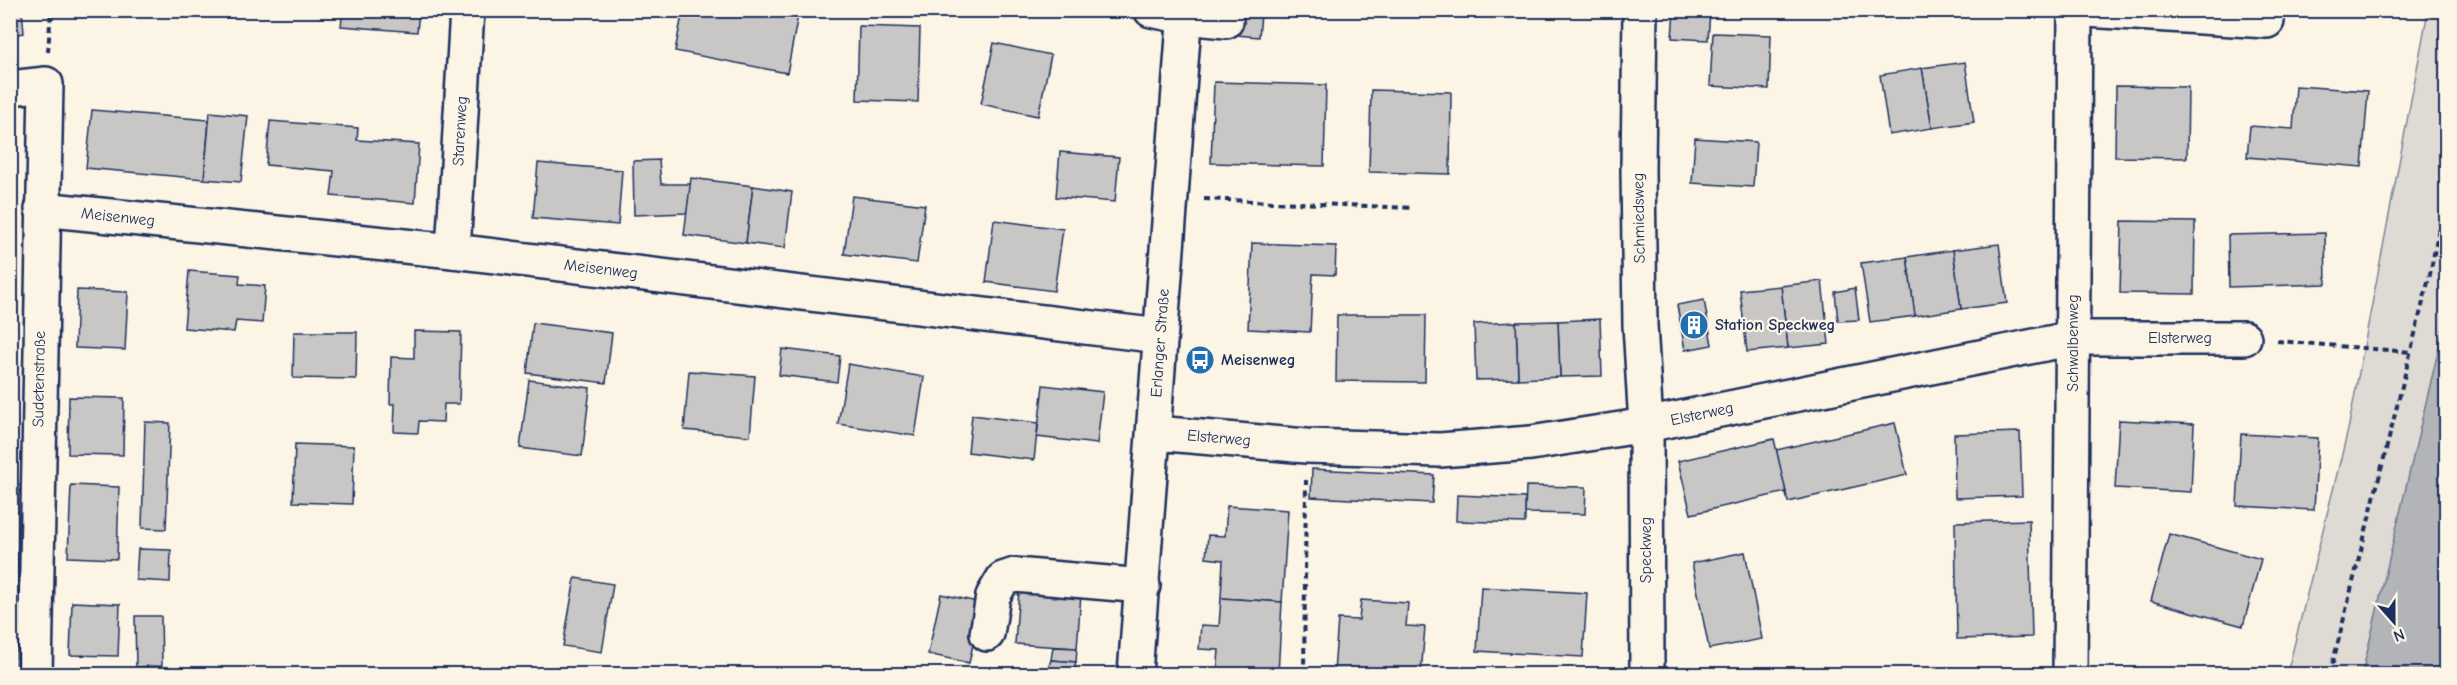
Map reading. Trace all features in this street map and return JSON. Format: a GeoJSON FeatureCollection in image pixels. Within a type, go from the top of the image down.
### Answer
{"type":"FeatureCollection","features":[{"type":"Feature","properties":{"kind":"street","name":"Starenweg"},"geometry":{"type":"LineString","coordinates":[[453,251],[467,10]]}},
{"type":"Feature","properties":{"kind":"street"},"geometry":{"type":"LineString","coordinates":[[1151,10],[1226,21]]}},
{"type":"Feature","properties":{"kind":"street","name":"Schmiedsweg"},"geometry":{"type":"LineString","coordinates":[[1640,10],[1640,325],[1646,425]]}},
{"type":"Feature","properties":{"kind":"street","name":"Schwalbenweg"},"geometry":{"type":"LineString","coordinates":[[2070,675],[2075,10]]}},
{"type":"Feature","properties":{"kind":"street"},"geometry":{"type":"LineString","coordinates":[[2086,10],[2267,21]]}},
{"type":"Feature","properties":{"kind":"street","name":"Erlanger Straße"},"geometry":{"type":"LineString","coordinates":[[1135,675],[1185,14]]}},
{"type":"Feature","properties":{"kind":"street"},"geometry":{"type":"LineString","coordinates":[[10,88],[46,84]]}},
{"type":"Feature","properties":{"kind":"street","name":"Sudetenstraße"},"geometry":{"type":"LineString","coordinates":[[34,675],[46,84]]}},
{"type":"Feature","properties":{"kind":"street","name":"Meisenweg"},"geometry":{"type":"LineString","coordinates":[[42,209],[453,251],[1160,336]]}},
{"type":"Feature","properties":{"kind":"street","name":"Elsterweg"},"geometry":{"type":"LineString","coordinates":[[1155,433],[1306,446],[1440,450],[1531,443],[1646,425],[2074,338],[2244,338]]}},
{"type":"Feature","properties":{"kind":"street","name":"Speckweg"},"geometry":{"type":"LineString","coordinates":[[1646,425],[1647,675]]}},
{"type":"Feature","properties":{"kind":"street"},"geometry":{"type":"LineString","coordinates":[[987,633],[993,596],[1003,579],[1015,575],[1143,586]]}},
{"type":"Feature","properties":{"kind":"path"},"geometry":{"type":"LineString","coordinates":[[46,84],[51,10]]}},
{"type":"Feature","properties":{"kind":"path"},"geometry":{"type":"LineString","coordinates":[[2330,675],[2411,352],[2446,193]]}},
{"type":"Feature","properties":{"kind":"path"},"geometry":{"type":"LineString","coordinates":[[1171,198],[1413,208]]}},
{"type":"Feature","properties":{"kind":"path"},"geometry":{"type":"LineString","coordinates":[[2244,338],[2411,352]]}},
{"type":"Feature","properties":{"kind":"path"},"geometry":{"type":"LineString","coordinates":[[1304,675],[1306,446]]}},
{"type":"Feature","properties":{"kind":"shaded area"},"geometry":{"type":"Polygon","coordinates":[[[2428,11],[2446,11],[2446,318],[2362,674],[2287,674],[2348,430],[2428,11]]]}},
{"type":"Feature","properties":{"kind":"shaded area"},"geometry":{"type":"Polygon","coordinates":[[[2446,318],[2446,674],[2362,674],[2446,318]]]}},
{"type":"Feature","properties":{"kind":"shaded area"},"geometry":{"type":"Polygon","coordinates":[[[19,483],[15,674],[11,674],[10,484],[19,483]]]}},
{"type":"Feature","properties":{"kind":"building"},"geometry":{"type":"Polygon","coordinates":[[[10,10],[22,10],[24,33],[10,35],[10,10]]]}},
{"type":"Feature","properties":{"kind":"building"},"geometry":{"type":"Polygon","coordinates":[[[343,10],[419,10],[417,32],[341,26],[343,10]]]}},
{"type":"Feature","properties":{"kind":"building"},"geometry":{"type":"Polygon","coordinates":[[[683,10],[799,10],[787,73],[675,51],[683,10]]]}},
{"type":"Feature","properties":{"kind":"building"},"geometry":{"type":"Polygon","coordinates":[[[1227,10],[1283,10],[1283,16],[1261,14],[1259,37],[1225,34],[1227,10]]]}},
{"type":"Feature","properties":{"kind":"building"},"geometry":{"type":"Polygon","coordinates":[[[1674,10],[1710,10],[1708,40],[1672,38],[1674,10]]]}},
{"type":"Feature","properties":{"kind":"building"},"geometry":{"type":"Polygon","coordinates":[[[859,26],[920,28],[918,102],[857,100],[859,26]]]}},
{"type":"Feature","properties":{"kind":"building"},"geometry":{"type":"Polygon","coordinates":[[[1713,33],[1771,35],[1769,89],[1710,86],[1713,33]]]}},
{"type":"Feature","properties":{"kind":"building"},"geometry":{"type":"Polygon","coordinates":[[[994,43],[1051,55],[1038,116],[981,104],[994,43]]]}},
{"type":"Feature","properties":{"kind":"building"},"geometry":{"type":"Polygon","coordinates":[[[1965,62],[1974,122],[1932,128],[1922,68],[1965,62]]]}},
{"type":"Feature","properties":{"kind":"building"},"geometry":{"type":"Polygon","coordinates":[[[1922,68],[1932,128],[1889,135],[1880,75],[1922,68]]]}},
{"type":"Feature","properties":{"kind":"building"},"geometry":{"type":"Polygon","coordinates":[[[1214,82],[1326,85],[1324,166],[1211,163],[1214,82]]]}},
{"type":"Feature","properties":{"kind":"building"},"geometry":{"type":"Polygon","coordinates":[[[2116,86],[2188,87],[2187,158],[2115,157],[2116,86]]]}},
{"type":"Feature","properties":{"kind":"building"},"geometry":{"type":"Polygon","coordinates":[[[2296,86],[2368,91],[2362,167],[2247,157],[2250,126],[2293,129],[2296,86]]]}},
{"type":"Feature","properties":{"kind":"building"},"geometry":{"type":"Polygon","coordinates":[[[1371,90],[1451,92],[1450,174],[1369,172],[1371,90]]]}},
{"type":"Feature","properties":{"kind":"building"},"geometry":{"type":"Polygon","coordinates":[[[92,110],[209,120],[204,179],[86,168],[92,110]]]}},
{"type":"Feature","properties":{"kind":"building"},"geometry":{"type":"Polygon","coordinates":[[[210,112],[248,116],[241,182],[204,179],[210,112]]]}},
{"type":"Feature","properties":{"kind":"building"},"geometry":{"type":"Polygon","coordinates":[[[270,121],[358,128],[357,140],[419,144],[415,203],[331,196],[334,171],[266,165],[270,121]]]}},
{"type":"Feature","properties":{"kind":"building"},"geometry":{"type":"Polygon","coordinates":[[[1695,138],[1756,142],[1753,187],[1692,183],[1695,138]]]}},
{"type":"Feature","properties":{"kind":"building"},"geometry":{"type":"Polygon","coordinates":[[[1060,152],[1119,157],[1115,202],[1056,197],[1060,152]]]}},
{"type":"Feature","properties":{"kind":"building"},"geometry":{"type":"Polygon","coordinates":[[[659,160],[661,184],[691,184],[687,213],[634,215],[633,161],[659,160]]]}},
{"type":"Feature","properties":{"kind":"building"},"geometry":{"type":"Polygon","coordinates":[[[538,163],[622,170],[618,225],[533,218],[538,163]]]}},
{"type":"Feature","properties":{"kind":"building"},"geometry":{"type":"Polygon","coordinates":[[[691,178],[753,186],[746,243],[684,235],[691,178]]]}},
{"type":"Feature","properties":{"kind":"building"},"geometry":{"type":"Polygon","coordinates":[[[753,186],[792,192],[785,248],[746,243],[753,186]]]}},
{"type":"Feature","properties":{"kind":"building"},"geometry":{"type":"Polygon","coordinates":[[[852,196],[925,205],[917,263],[844,254],[852,196]]]}},
{"type":"Feature","properties":{"kind":"building"},"geometry":{"type":"Polygon","coordinates":[[[994,220],[1063,229],[1054,291],[986,282],[994,220]]]}},
{"type":"Feature","properties":{"kind":"building"},"geometry":{"type":"Polygon","coordinates":[[[2122,221],[2195,222],[2194,294],[2120,293],[2122,221]]]}},
{"type":"Feature","properties":{"kind":"building"},"geometry":{"type":"Polygon","coordinates":[[[2325,233],[2326,284],[2229,287],[2228,235],[2325,233]]]}},
{"type":"Feature","properties":{"kind":"building"},"geometry":{"type":"Polygon","coordinates":[[[1252,243],[1336,246],[1335,275],[1313,274],[1310,332],[1248,329],[1252,243]]]}},
{"type":"Feature","properties":{"kind":"building"},"geometry":{"type":"Polygon","coordinates":[[[1999,244],[2007,303],[1961,309],[1953,250],[1999,244]]]}},
{"type":"Feature","properties":{"kind":"building"},"geometry":{"type":"Polygon","coordinates":[[[1953,250],[1961,309],[1915,316],[1907,257],[1953,250]]]}},
{"type":"Feature","properties":{"kind":"building"},"geometry":{"type":"Polygon","coordinates":[[[1907,257],[1915,316],[1870,322],[1861,263],[1907,257]]]}},
{"type":"Feature","properties":{"kind":"building"},"geometry":{"type":"Polygon","coordinates":[[[189,271],[240,275],[239,284],[265,286],[262,323],[236,321],[234,332],[184,328],[189,271]]]}},
{"type":"Feature","properties":{"kind":"building"},"geometry":{"type":"Polygon","coordinates":[[[1822,281],[1829,344],[1788,348],[1781,286],[1822,281]]]}},
{"type":"Feature","properties":{"kind":"building"},"geometry":{"type":"Polygon","coordinates":[[[1781,286],[1788,348],[1747,352],[1740,290],[1781,286]]]}},
{"type":"Feature","properties":{"kind":"building"},"geometry":{"type":"Polygon","coordinates":[[[1855,288],[1859,320],[1838,321],[1835,292],[1855,288]]]}},
{"type":"Feature","properties":{"kind":"building"},"geometry":{"type":"Polygon","coordinates":[[[77,290],[128,292],[125,350],[75,348],[77,290]]]}},
{"type":"Feature","properties":{"kind":"building","name":"Station Speckweg"},"geometry":{"type":"Polygon","coordinates":[[[1704,300],[1712,345],[1685,350],[1677,305],[1704,300]]]}},
{"type":"Feature","properties":{"kind":"building"},"geometry":{"type":"Polygon","coordinates":[[[1337,315],[1426,315],[1425,382],[1336,381],[1337,315]]]}},
{"type":"Feature","properties":{"kind":"building"},"geometry":{"type":"Polygon","coordinates":[[[1600,319],[1602,376],[1560,377],[1558,321],[1600,319]]]}},
{"type":"Feature","properties":{"kind":"building"},"geometry":{"type":"Polygon","coordinates":[[[1558,321],[1560,377],[1518,379],[1516,322],[1558,321]]]}},
{"type":"Feature","properties":{"kind":"building"},"geometry":{"type":"Polygon","coordinates":[[[1516,322],[1518,379],[1476,380],[1474,324],[1516,322]]]}},
{"type":"Feature","properties":{"kind":"building"},"geometry":{"type":"Polygon","coordinates":[[[533,323],[612,333],[606,383],[527,373],[533,323]]]}},
{"type":"Feature","properties":{"kind":"building"},"geometry":{"type":"Polygon","coordinates":[[[414,331],[461,332],[459,404],[444,404],[443,422],[419,421],[418,433],[394,432],[395,404],[390,404],[391,357],[414,358],[414,331]]]}},
{"type":"Feature","properties":{"kind":"building"},"geometry":{"type":"Polygon","coordinates":[[[294,332],[357,332],[356,379],[293,378],[294,332]]]}},
{"type":"Feature","properties":{"kind":"building"},"geometry":{"type":"Polygon","coordinates":[[[782,349],[840,356],[837,382],[779,375],[782,349]]]}},
{"type":"Feature","properties":{"kind":"building"},"geometry":{"type":"Polygon","coordinates":[[[848,364],[924,377],[915,436],[838,424],[848,364]]]}},
{"type":"Feature","properties":{"kind":"building"},"geometry":{"type":"Polygon","coordinates":[[[689,371],[755,376],[750,436],[684,430],[689,371]]]}},
{"type":"Feature","properties":{"kind":"building"},"geometry":{"type":"Polygon","coordinates":[[[529,380],[590,388],[582,456],[520,448],[529,380]]]}},
{"type":"Feature","properties":{"kind":"building"},"geometry":{"type":"Polygon","coordinates":[[[1043,385],[1103,392],[1097,444],[1037,437],[1043,385]]]}},
{"type":"Feature","properties":{"kind":"building"},"geometry":{"type":"Polygon","coordinates":[[[69,397],[124,398],[123,455],[68,454],[69,397]]]}},
{"type":"Feature","properties":{"kind":"building"},"geometry":{"type":"Polygon","coordinates":[[[972,415],[1038,423],[1034,460],[968,452],[972,415]]]}},
{"type":"Feature","properties":{"kind":"building"},"geometry":{"type":"Polygon","coordinates":[[[2119,420],[2194,424],[2191,492],[2115,488],[2119,420]]]}},
{"type":"Feature","properties":{"kind":"building"},"geometry":{"type":"Polygon","coordinates":[[[145,422],[170,423],[166,529],[142,528],[145,422]]]}},
{"type":"Feature","properties":{"kind":"building"},"geometry":{"type":"Polygon","coordinates":[[[1895,423],[1907,475],[1788,502],[1776,450],[1895,423]]]}},
{"type":"Feature","properties":{"kind":"building"},"geometry":{"type":"Polygon","coordinates":[[[2020,432],[2022,496],[1955,498],[1954,434],[2020,432]]]}},
{"type":"Feature","properties":{"kind":"building"},"geometry":{"type":"Polygon","coordinates":[[[2241,434],[2318,438],[2314,510],[2237,506],[2241,434]]]}},
{"type":"Feature","properties":{"kind":"building"},"geometry":{"type":"Polygon","coordinates":[[[1774,439],[1786,492],[1691,514],[1678,461],[1774,439]]]}},
{"type":"Feature","properties":{"kind":"building"},"geometry":{"type":"Polygon","coordinates":[[[295,444],[354,446],[352,504],[293,502],[295,444]]]}},
{"type":"Feature","properties":{"kind":"building"},"geometry":{"type":"Polygon","coordinates":[[[1312,469],[1434,475],[1432,503],[1311,497],[1312,469]]]}},
{"type":"Feature","properties":{"kind":"building"},"geometry":{"type":"Polygon","coordinates":[[[71,485],[119,487],[117,559],[68,557],[71,485]]]}},
{"type":"Feature","properties":{"kind":"building"},"geometry":{"type":"Polygon","coordinates":[[[1526,486],[1586,487],[1585,514],[1525,513],[1526,486]]]}},
{"type":"Feature","properties":{"kind":"building"},"geometry":{"type":"Polygon","coordinates":[[[1457,495],[1525,498],[1525,523],[1456,521],[1457,495]]]}},
{"type":"Feature","properties":{"kind":"building"},"geometry":{"type":"Polygon","coordinates":[[[1227,506],[1288,510],[1282,602],[1221,598],[1223,560],[1206,558],[1208,535],[1225,536],[1227,506]]]}},
{"type":"Feature","properties":{"kind":"building"},"geometry":{"type":"Polygon","coordinates":[[[2029,520],[2032,637],[1957,639],[1955,522],[2029,520]]]}},
{"type":"Feature","properties":{"kind":"building"},"geometry":{"type":"Polygon","coordinates":[[[2169,534],[2261,559],[2243,626],[2151,601],[2169,534]]]}},
{"type":"Feature","properties":{"kind":"building"},"geometry":{"type":"Polygon","coordinates":[[[138,549],[171,550],[170,582],[136,580],[138,549]]]}},
{"type":"Feature","properties":{"kind":"building"},"geometry":{"type":"Polygon","coordinates":[[[1745,552],[1762,639],[1709,649],[1692,563],[1745,552]]]}},
{"type":"Feature","properties":{"kind":"building"},"geometry":{"type":"Polygon","coordinates":[[[575,578],[613,584],[602,652],[563,646],[575,578]]]}},
{"type":"Feature","properties":{"kind":"building"},"geometry":{"type":"Polygon","coordinates":[[[1481,587],[1587,593],[1583,657],[1477,651],[1481,587]]]}},
{"type":"Feature","properties":{"kind":"building"},"geometry":{"type":"Polygon","coordinates":[[[1019,590],[1081,594],[1077,648],[1015,644],[1019,590]]]}},
{"type":"Feature","properties":{"kind":"building"},"geometry":{"type":"Polygon","coordinates":[[[941,594],[982,603],[969,663],[928,654],[941,594]]]}},
{"type":"Feature","properties":{"kind":"building"},"geometry":{"type":"Polygon","coordinates":[[[1221,598],[1282,602],[1278,674],[1217,674],[1219,650],[1199,649],[1201,625],[1219,626],[1221,598]]]}},
{"type":"Feature","properties":{"kind":"building"},"geometry":{"type":"Polygon","coordinates":[[[1361,600],[1408,603],[1406,626],[1425,627],[1421,674],[1334,673],[1338,619],[1359,620],[1361,600]]]}},
{"type":"Feature","properties":{"kind":"building"},"geometry":{"type":"Polygon","coordinates":[[[72,602],[120,604],[118,656],[70,655],[72,602]]]}},
{"type":"Feature","properties":{"kind":"building"},"geometry":{"type":"Polygon","coordinates":[[[135,616],[161,616],[162,666],[136,667],[135,616]]]}},
{"type":"Feature","properties":{"kind":"building"},"geometry":{"type":"Polygon","coordinates":[[[1053,647],[1077,648],[1076,662],[1051,660],[1053,647]]]}},
{"type":"Feature","properties":{"kind":"building"},"geometry":{"type":"Polygon","coordinates":[[[1051,660],[1076,662],[1073,674],[1046,674],[1051,660]]]}},
{"type":"Feature","properties":{"kind":"place","name":"Station Speckweg"},"geometry":{"type":"Point","coordinates":[1694,325]}},
{"type":"Feature","properties":{"kind":"place","name":"Meisenweg"},"geometry":{"type":"Point","coordinates":[1200,360]}}]}
